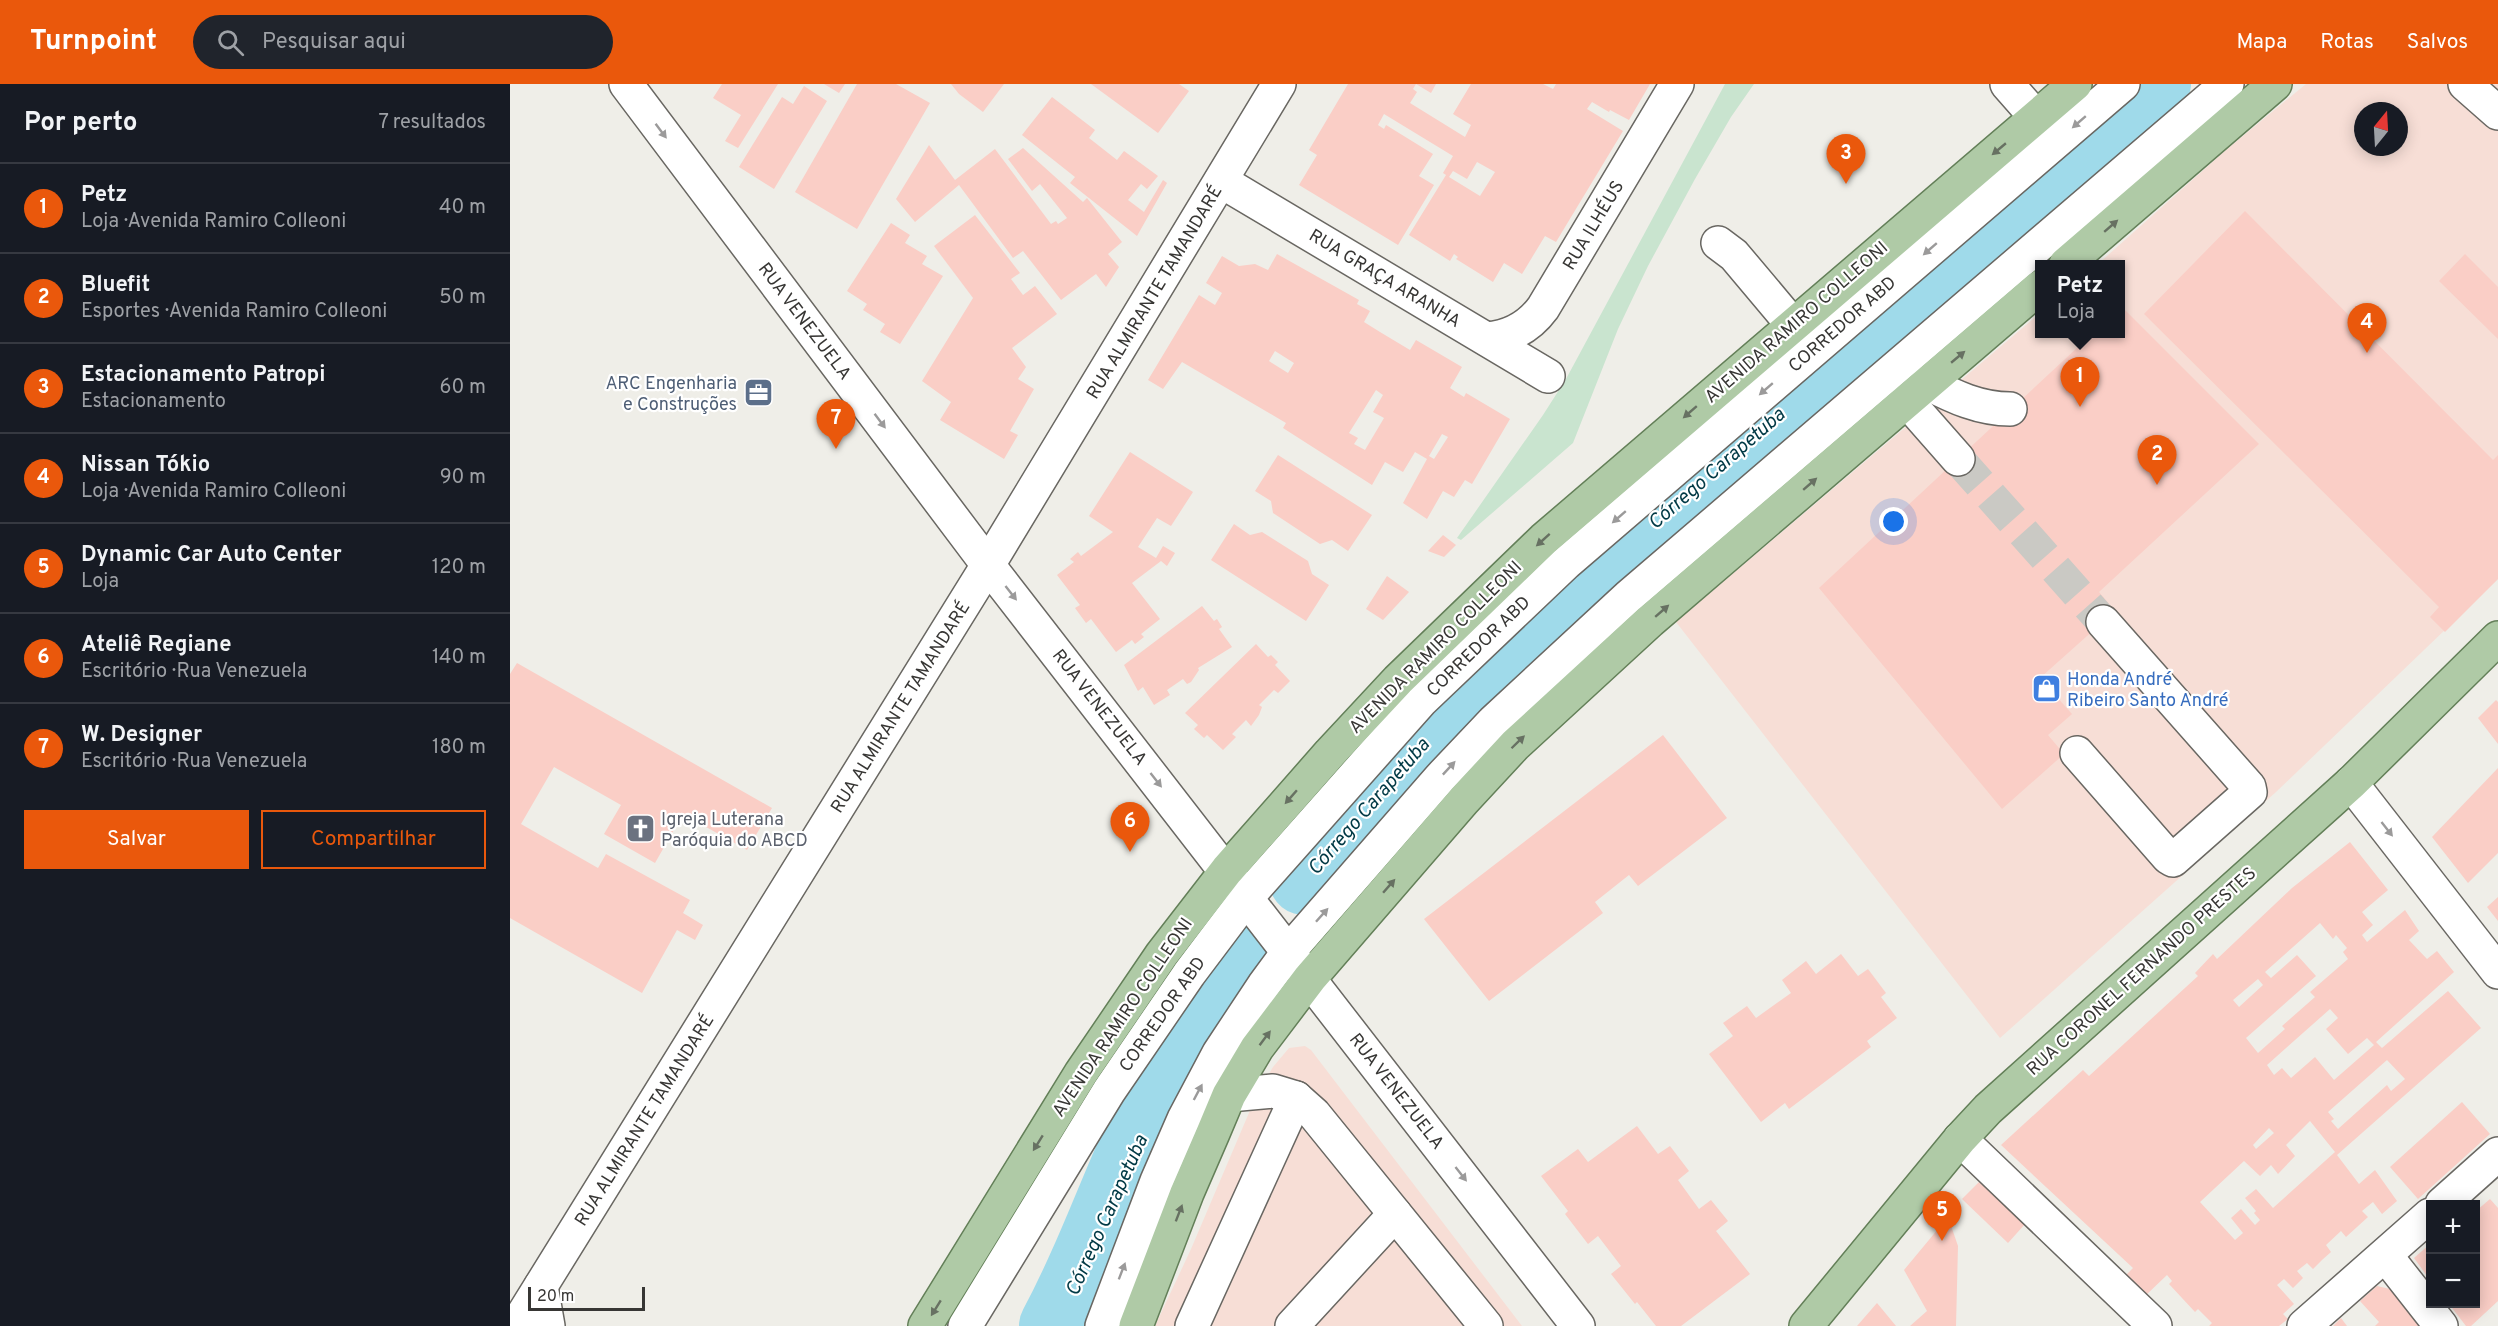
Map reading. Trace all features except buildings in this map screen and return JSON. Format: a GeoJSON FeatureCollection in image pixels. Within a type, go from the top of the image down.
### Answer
{"type":"FeatureCollection","features":[{"type":"Feature","properties":{"kind":"main road","name":"AVENIDA RAMIRO COLLEONI"},"geometry":{"type":"LineString","coordinates":[[925,1326],[1081,1073],[1162,954],[1227,870],[1330,753],[1398,680],[1544,538],[2075,84]]}},
{"type":"Feature","properties":{"kind":"main road"},"geometry":{"type":"LineString","coordinates":[[2071,260],[2275,84]]}},
{"type":"Feature","properties":{"kind":"main road"},"geometry":{"type":"LineString","coordinates":[[1136,1326],[1187,1193],[1229,1095],[1257,1048],[1310,978],[1464,800],[1515,745],[1650,621],[2035,292]]}},
{"type":"Feature","properties":{"kind":"main road","name":"RUA CORONEL FERNANDO PRESTES"},"geometry":{"type":"LineString","coordinates":[[1806,1326],[1960,1138],[2021,1078],[2351,783],[2498,638]]}},
{"type":"Feature","properties":{"kind":"street","name":"RUA VENEZUELA"},"geometry":{"type":"LineString","coordinates":[[626,84],[988,565],[1227,870],[1578,1326]]}},
{"type":"Feature","properties":{"kind":"street","name":"RUA ALMIRANTE TAMANDARÉ"},"geometry":{"type":"LineString","coordinates":[[516,1326],[988,565],[1279,84]]}},
{"type":"Feature","properties":{"kind":"street","name":"RUA ILHÉUS"},"geometry":{"type":"LineString","coordinates":[[1487,339],[1505,336],[1525,327],[1543,308],[1677,84]]}},
{"type":"Feature","properties":{"kind":"street"},"geometry":{"type":"LineString","coordinates":[[2007,84],[2036,117]]}},
{"type":"Feature","properties":{"kind":"street","name":"CORREDOR ABD"},"geometry":{"type":"LineString","coordinates":[[965,1326],[1140,1044],[1247,897],[1421,701],[1558,570],[2123,84]]}},
{"type":"Feature","properties":{"kind":"street"},"geometry":{"type":"LineString","coordinates":[[1102,1326],[1157,1181],[1184,1119],[1219,1053],[1289,951],[1440,778],[1493,722],[1628,597],[2227,84]]}},
{"type":"Feature","properties":{"kind":"street"},"geometry":{"type":"LineString","coordinates":[[2465,84],[2498,112]]}},
{"type":"Feature","properties":{"kind":"street","name":"RUA GRAÇA ARANHA"},"geometry":{"type":"LineString","coordinates":[[1221,181],[1548,376]]}},
{"type":"Feature","properties":{"kind":"street"},"geometry":{"type":"LineString","coordinates":[[1718,243],[1734,255],[1792,324]]}},
{"type":"Feature","properties":{"kind":"street"},"geometry":{"type":"LineString","coordinates":[[1917,392],[1994,409],[2010,410]]}},
{"type":"Feature","properties":{"kind":"street"},"geometry":{"type":"LineString","coordinates":[[1917,392],[1958,459]]}},
{"type":"Feature","properties":{"kind":"street"},"geometry":{"type":"LineString","coordinates":[[2077,753],[2173,860],[2250,792],[2103,622]]}},
{"type":"Feature","properties":{"kind":"street"},"geometry":{"type":"LineString","coordinates":[[2351,783],[2498,972]]}},
{"type":"Feature","properties":{"kind":"street"},"geometry":{"type":"LineString","coordinates":[[1229,1095],[1273,1091],[1296,1098],[1314,1114],[1486,1326]]}},
{"type":"Feature","properties":{"kind":"street"},"geometry":{"type":"LineString","coordinates":[[1192,1326],[1296,1098]]}},
{"type":"Feature","properties":{"kind":"street"},"geometry":{"type":"LineString","coordinates":[[1960,1138],[2155,1326]]}},
{"type":"Feature","properties":{"kind":"street"},"geometry":{"type":"LineString","coordinates":[[2447,1200],[2498,1155]]}},
{"type":"Feature","properties":{"kind":"street"},"geometry":{"type":"LineString","coordinates":[[1292,1326],[1395,1214]]}},
{"type":"Feature","properties":{"kind":"street"},"geometry":{"type":"LineString","coordinates":[[2304,1326],[2426,1219]]}},
{"type":"Feature","properties":{"kind":"street"},"geometry":{"type":"LineString","coordinates":[[2386,1256],[2441,1326]]}},
{"type":"Feature","properties":{"kind":"street"},"geometry":{"type":"LineString","coordinates":[[541,1286],[548,1326]]}},
{"type":"Feature","properties":{"kind":"shaded area"},"geometry":{"type":"Polygon","coordinates":[[[2306,84],[2498,84],[2498,579],[2276,792],[2000,1038],[1676,622],[2035,317],[2035,338],[2125,338],[2125,260],[2102,260],[2226,150],[2306,84]]]}},
{"type":"Feature","properties":{"kind":"shaded area"},"geometry":{"type":"Polygon","coordinates":[[[1305,1046],[1311,1050],[1522,1326],[1155,1326],[1191,1249],[1257,1094],[1273,1067],[1289,1048],[1305,1046]]]}},
{"type":"Feature","properties":{"kind":"green space"},"geometry":{"type":"Polygon","coordinates":[[[1725,84],[1754,84],[1731,117],[1648,266],[1618,329],[1573,443],[1461,540],[1457,538],[1566,379],[1725,84]]]}},
{"type":"Feature","properties":{"kind":"waterway","name":"Córrego Carapetuba"},"geometry":{"type":"LineString","coordinates":[[1304,880],[1419,747],[1541,620],[2156,84]]}},
{"type":"Feature","properties":{"kind":"waterway","name":"Córrego Carapetuba"},"geometry":{"type":"LineString","coordinates":[[1054,1326],[1082,1269],[1167,1076],[1200,1020],[1249,949]]}},
{"type":"Feature","properties":{"kind":"tunnel"},"geometry":{"type":"LineString","coordinates":[[1958,459],[2103,622]]}},
{"type":"Feature","properties":{"kind":"place","name":"Estacionamento Patropi"},"geometry":{"type":"Point","coordinates":[1846,184]}},
{"type":"Feature","properties":{"kind":"place","name":"Nissan Tókio"},"geometry":{"type":"Point","coordinates":[2367,353]}},
{"type":"Feature","properties":{"kind":"place","name":"ARC Engenharia e Construções"},"geometry":{"type":"Point","coordinates":[758,393]}},
{"type":"Feature","properties":{"kind":"place","name":"Petz"},"geometry":{"type":"Point","coordinates":[2080,407]}},
{"type":"Feature","properties":{"kind":"place","name":"W. Designer"},"geometry":{"type":"Point","coordinates":[836,449]}},
{"type":"Feature","properties":{"kind":"place","name":"Bluefit"},"geometry":{"type":"Point","coordinates":[2157,485]}},
{"type":"Feature","properties":{"kind":"place","name":"Honda André Ribeiro Santo André"},"geometry":{"type":"Point","coordinates":[2046,689]}},
{"type":"Feature","properties":{"kind":"place","name":"Igreja Luterana Paróquia do ABCD"},"geometry":{"type":"Point","coordinates":[640,829]}},
{"type":"Feature","properties":{"kind":"place","name":"Ateliê Regiane"},"geometry":{"type":"Point","coordinates":[1130,852]}},
{"type":"Feature","properties":{"kind":"place","name":"Dynamic Car Auto Center"},"geometry":{"type":"Point","coordinates":[1942,1241]}}]}
